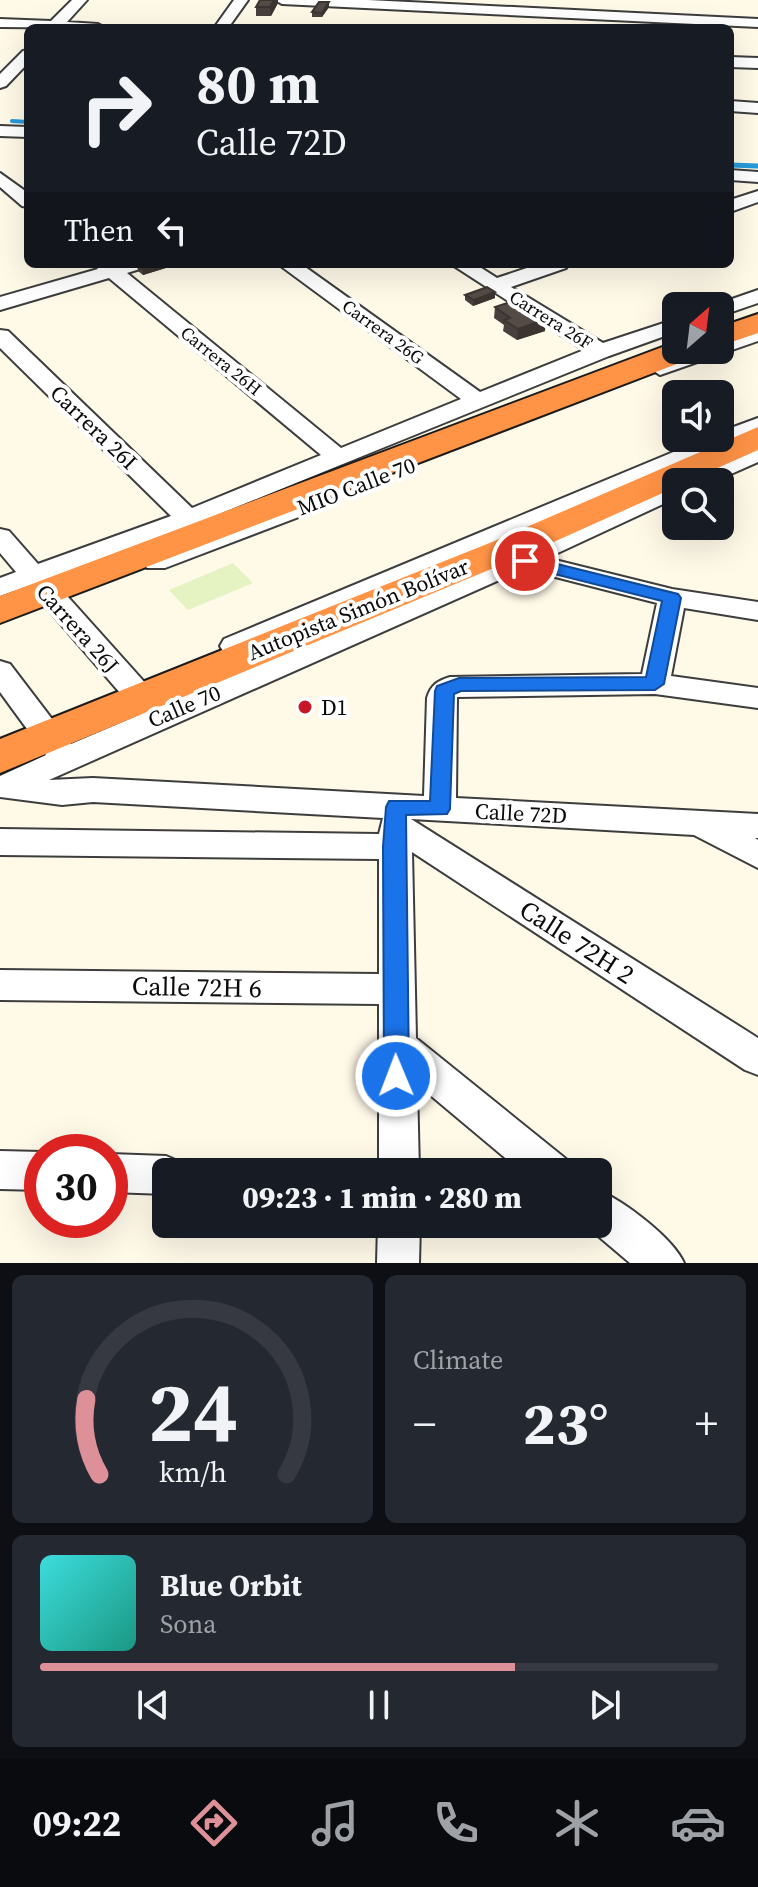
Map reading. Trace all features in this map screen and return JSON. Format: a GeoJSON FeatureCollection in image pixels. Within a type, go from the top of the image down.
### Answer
{"type":"FeatureCollection","features":[{"type":"Feature","properties":{"kind":"highway"},"geometry":{"type":"LineString","coordinates":[[734,332],[758,323]]}},
{"type":"Feature","properties":{"kind":"highway"},"geometry":{"type":"LineString","coordinates":[[0,610],[194,526],[351,464],[662,358]]}},
{"type":"Feature","properties":{"kind":"highway","name":"Autopista Simón Bolívar"},"geometry":{"type":"LineString","coordinates":[[706,468],[758,437]]}},
{"type":"Feature","properties":{"kind":"highway"},"geometry":{"type":"LineString","coordinates":[[290,477],[351,464]]}},
{"type":"Feature","properties":{"kind":"highway","name":"Autopista Simón Bolívar"},"geometry":{"type":"LineString","coordinates":[[2,778],[52,740],[505,550],[662,490]]}},
{"type":"Feature","properties":{"kind":"highway"},"geometry":{"type":"LineString","coordinates":[[194,526],[240,497]]}},
{"type":"Feature","properties":{"kind":"street"},"geometry":{"type":"LineString","coordinates":[[57,24],[80,0]]}},
{"type":"Feature","properties":{"kind":"street"},"geometry":{"type":"LineString","coordinates":[[224,24],[241,0]]}},
{"type":"Feature","properties":{"kind":"street"},"geometry":{"type":"LineString","coordinates":[[282,0],[706,24],[758,23]]}},
{"type":"Feature","properties":{"kind":"street"},"geometry":{"type":"LineString","coordinates":[[704,0],[706,24]]}},
{"type":"Feature","properties":{"kind":"street"},"geometry":{"type":"LineString","coordinates":[[0,23],[24,25]]}},
{"type":"Feature","properties":{"kind":"street"},"geometry":{"type":"LineString","coordinates":[[734,62],[758,63]]}},
{"type":"Feature","properties":{"kind":"street"},"geometry":{"type":"LineString","coordinates":[[0,83],[15,66]]}},
{"type":"Feature","properties":{"kind":"street"},"geometry":{"type":"LineString","coordinates":[[734,106],[758,108]]}},
{"type":"Feature","properties":{"kind":"street"},"geometry":{"type":"LineString","coordinates":[[0,117],[24,118]]}},
{"type":"Feature","properties":{"kind":"street"},"geometry":{"type":"LineString","coordinates":[[734,159],[758,161]]}},
{"type":"Feature","properties":{"kind":"street"},"geometry":{"type":"LineString","coordinates":[[734,175],[758,178]]}},
{"type":"Feature","properties":{"kind":"street"},"geometry":{"type":"LineString","coordinates":[[0,178],[24,199]]}},
{"type":"Feature","properties":{"kind":"street"},"geometry":{"type":"LineString","coordinates":[[734,205],[756,199]]}},
{"type":"Feature","properties":{"kind":"street"},"geometry":{"type":"LineString","coordinates":[[0,304],[108,268]]}},
{"type":"Feature","properties":{"kind":"street","name":"Carrera 26H"},"geometry":{"type":"LineString","coordinates":[[108,268],[351,464]]}},
{"type":"Feature","properties":{"kind":"street","name":"Carrera 26G"},"geometry":{"type":"LineString","coordinates":[[294,268],[477,400]]}},
{"type":"Feature","properties":{"kind":"street","name":"Carrera 26F"},"geometry":{"type":"LineString","coordinates":[[468,268],[601,351]]}},
{"type":"Feature","properties":{"kind":"street"},"geometry":{"type":"LineString","coordinates":[[496,285],[547,268]]}},
{"type":"Feature","properties":{"kind":"street"},"geometry":{"type":"LineString","coordinates":[[734,305],[758,296]]}},
{"type":"Feature","properties":{"kind":"street"},"geometry":{"type":"LineString","coordinates":[[351,464],[477,400],[662,330]]}},
{"type":"Feature","properties":{"kind":"street"},"geometry":{"type":"LineString","coordinates":[[734,342],[758,334]]}},
{"type":"Feature","properties":{"kind":"street","name":"Carrera 26I"},"geometry":{"type":"LineString","coordinates":[[0,336],[194,526]]}},
{"type":"Feature","properties":{"kind":"street","name":"MIO Calle 70"},"geometry":{"type":"LineString","coordinates":[[0,621],[43,589],[673,364]]}},
{"type":"Feature","properties":{"kind":"street"},"geometry":{"type":"LineString","coordinates":[[143,701],[758,425]]}},
{"type":"Feature","properties":{"kind":"street","name":"Calle 70"},"geometry":{"type":"LineString","coordinates":[[719,468],[758,453]]}},
{"type":"Feature","properties":{"kind":"street"},"geometry":{"type":"LineString","coordinates":[[240,497],[290,477]]}},
{"type":"Feature","properties":{"kind":"street","name":"Calle 70"},"geometry":{"type":"LineString","coordinates":[[143,701],[525,561],[662,492]]}},
{"type":"Feature","properties":{"kind":"street","name":"Carrera 26J"},"geometry":{"type":"LineString","coordinates":[[0,537],[143,701]]}},
{"type":"Feature","properties":{"kind":"street"},"geometry":{"type":"LineString","coordinates":[[525,561],[672,598],[758,611]]}},
{"type":"Feature","properties":{"kind":"street"},"geometry":{"type":"LineString","coordinates":[[0,587],[43,589]]}},
{"type":"Feature","properties":{"kind":"street"},"geometry":{"type":"LineString","coordinates":[[655,684],[672,598]]}},
{"type":"Feature","properties":{"kind":"street"},"geometry":{"type":"LineString","coordinates":[[0,671],[82,783],[93,790]]}},
{"type":"Feature","properties":{"kind":"street"},"geometry":{"type":"LineString","coordinates":[[440,809],[444,691],[459,684],[655,684],[758,698]]}},
{"type":"Feature","properties":{"kind":"street"},"geometry":{"type":"LineString","coordinates":[[0,742],[52,740]]}},
{"type":"Feature","properties":{"kind":"street","name":"Calle 72D"},"geometry":{"type":"LineString","coordinates":[[2,778],[62,793],[93,790],[395,826],[440,809],[758,826]]}},
{"type":"Feature","properties":{"kind":"street"},"geometry":{"type":"LineString","coordinates":[[698,823],[758,855]]}},
{"type":"Feature","properties":{"kind":"street"},"geometry":{"type":"LineString","coordinates":[[0,842],[395,826],[399,1158]]}},
{"type":"Feature","properties":{"kind":"street","name":"Calle 72H 2"},"geometry":{"type":"LineString","coordinates":[[395,826],[758,1058]]}},
{"type":"Feature","properties":{"kind":"street","name":"Calle 72H 6"},"geometry":{"type":"LineString","coordinates":[[0,985],[395,989]]}},
{"type":"Feature","properties":{"kind":"street"},"geometry":{"type":"LineString","coordinates":[[396,1044],[535,1158]]}},
{"type":"Feature","properties":{"kind":"street"},"geometry":{"type":"LineString","coordinates":[[0,1170],[24,1171]]}},
{"type":"Feature","properties":{"kind":"street"},"geometry":{"type":"LineString","coordinates":[[128,1174],[152,1174]]}},
{"type":"Feature","properties":{"kind":"street"},"geometry":{"type":"LineString","coordinates":[[612,1221],[663,1263]]}},
{"type":"Feature","properties":{"kind":"street"},"geometry":{"type":"LineString","coordinates":[[398,1263],[399,1238]]}},
{"type":"Feature","properties":{"kind":"green space"},"geometry":{"type":"Polygon","coordinates":[[[233,563],[253,583],[188,610],[169,590],[233,563]]]}},
{"type":"Feature","properties":{"kind":"building"},"geometry":{"type":"Polygon","coordinates":[[[260,0],[274,0],[270,7],[256,7],[260,0]]]}},
{"type":"Feature","properties":{"kind":"building"},"geometry":{"type":"Polygon","coordinates":[[[319,2],[329,2],[322,13],[312,12],[319,2]]]}},
{"type":"Feature","properties":{"kind":"building"},"geometry":{"type":"Polygon","coordinates":[[[487,287],[495,292],[474,300],[465,295],[487,287]]]}},
{"type":"Feature","properties":{"kind":"building"},"geometry":{"type":"Polygon","coordinates":[[[516,300],[546,319],[518,329],[504,320],[510,318],[495,307],[516,300]]]}},
{"type":"Feature","properties":{"kind":"waterway"},"geometry":{"type":"LineString","coordinates":[[12,121],[24,122]]}},
{"type":"Feature","properties":{"kind":"waterway"},"geometry":{"type":"LineString","coordinates":[[734,165],[758,166]]}},
{"type":"Feature","properties":{"kind":"place","name":"D1"},"geometry":{"type":"Point","coordinates":[305,707]}},
{"type":"Feature","properties":{"kind":"route"},"geometry":{"type":"LineString","coordinates":[[396,1076],[396,807],[440,809],[444,691],[459,684],[655,684],[672,598],[525,561]]}}]}
